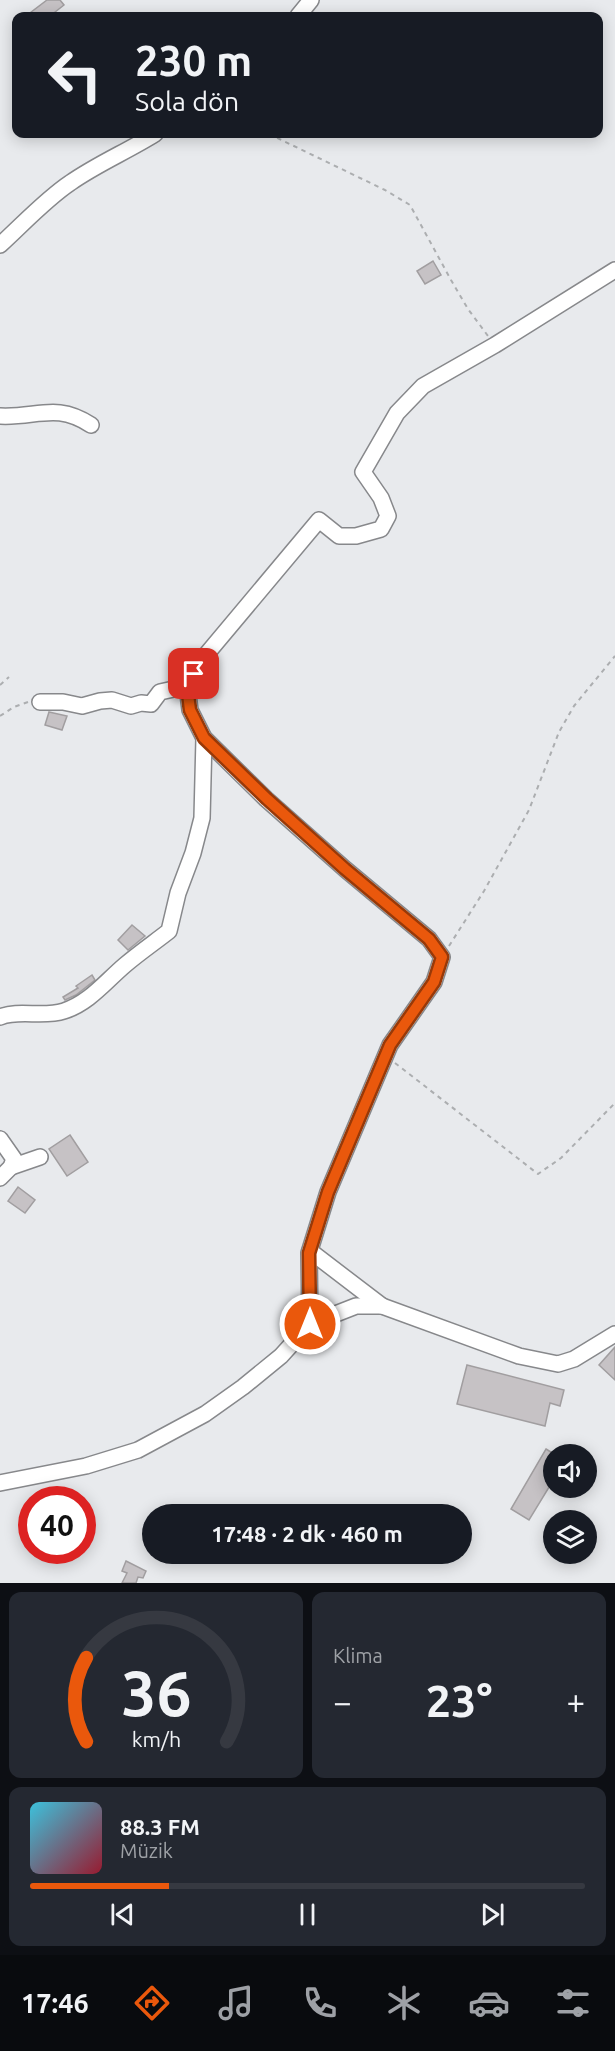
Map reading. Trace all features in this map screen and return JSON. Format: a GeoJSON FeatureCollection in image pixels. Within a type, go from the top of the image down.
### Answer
{"type":"FeatureCollection","features":[{"type":"Feature","properties":{"kind":"street"},"geometry":{"type":"LineString","coordinates":[[301,12],[311,0]]}},
{"type":"Feature","properties":{"kind":"street"},"geometry":{"type":"LineString","coordinates":[[0,245],[68,184],[149,138]]}},
{"type":"Feature","properties":{"kind":"street"},"geometry":{"type":"LineString","coordinates":[[310,1324],[310,1251],[328,1192],[390,1045],[434,982],[442,957],[429,939],[345,869],[267,799],[204,738],[190,710],[187,686],[200,662],[218,639],[318,520],[339,536],[356,536],[381,529],[388,516],[381,498],[363,472],[397,413],[423,386],[495,345],[615,270]]}},
{"type":"Feature","properties":{"kind":"street"},"geometry":{"type":"LineString","coordinates":[[0,416],[16,417],[65,412],[91,425]]}},
{"type":"Feature","properties":{"kind":"street"},"geometry":{"type":"LineString","coordinates":[[40,702],[63,702],[82,706],[112,700],[131,706],[141,703],[151,704],[160,692],[187,686]]}},
{"type":"Feature","properties":{"kind":"street"},"geometry":{"type":"LineString","coordinates":[[0,1017],[7,1014],[45,1015],[63,1012],[81,1004],[125,965],[170,932],[178,893],[193,853],[202,818],[204,738]]}},
{"type":"Feature","properties":{"kind":"street"},"geometry":{"type":"LineString","coordinates":[[0,1139],[14,1159],[11,1167],[0,1178]]}},
{"type":"Feature","properties":{"kind":"street"},"geometry":{"type":"LineString","coordinates":[[11,1167],[40,1157]]}},
{"type":"Feature","properties":{"kind":"street"},"geometry":{"type":"LineString","coordinates":[[310,1251],[382,1306],[519,1356],[558,1364],[574,1359],[615,1334]]}},
{"type":"Feature","properties":{"kind":"street"},"geometry":{"type":"LineString","coordinates":[[0,1483],[86,1466],[138,1450],[205,1414],[243,1387],[281,1356],[310,1324],[356,1306],[382,1306]]}},
{"type":"Feature","properties":{"kind":"path"},"geometry":{"type":"LineString","coordinates":[[277,138],[385,190],[410,205],[468,309],[495,345]]}},
{"type":"Feature","properties":{"kind":"path"},"geometry":{"type":"LineString","coordinates":[[442,957],[484,891],[529,810],[559,732],[574,706],[615,656]]}},
{"type":"Feature","properties":{"kind":"path"},"geometry":{"type":"LineString","coordinates":[[0,685],[9,677]]}},
{"type":"Feature","properties":{"kind":"path"},"geometry":{"type":"LineString","coordinates":[[0,716],[28,702],[40,702]]}},
{"type":"Feature","properties":{"kind":"path"},"geometry":{"type":"LineString","coordinates":[[385,1057],[405,1069],[538,1174],[561,1158],[615,1103]]}},
{"type":"Feature","properties":{"kind":"building"},"geometry":{"type":"Polygon","coordinates":[[[47,0],[60,0],[64,5],[55,12],[31,12],[47,0]]]}},
{"type":"Feature","properties":{"kind":"building"},"geometry":{"type":"Polygon","coordinates":[[[433,261],[441,275],[425,284],[417,271],[433,261]]]}},
{"type":"Feature","properties":{"kind":"building"},"geometry":{"type":"Polygon","coordinates":[[[49,712],[67,716],[62,730],[45,725],[49,712]]]}},
{"type":"Feature","properties":{"kind":"building"},"geometry":{"type":"Polygon","coordinates":[[[132,925],[145,936],[128,950],[118,940],[132,925]]]}},
{"type":"Feature","properties":{"kind":"building"},"geometry":{"type":"Polygon","coordinates":[[[92,975],[95,980],[76,995],[65,1000],[63,997],[78,988],[76,986],[92,975]]]}},
{"type":"Feature","properties":{"kind":"building"},"geometry":{"type":"Polygon","coordinates":[[[70,1135],[88,1162],[67,1176],[49,1149],[70,1135]]]}},
{"type":"Feature","properties":{"kind":"building"},"geometry":{"type":"Polygon","coordinates":[[[18,1187],[35,1200],[25,1213],[8,1201],[18,1187]]]}},
{"type":"Feature","properties":{"kind":"building"},"geometry":{"type":"Polygon","coordinates":[[[615,1347],[615,1380],[599,1365],[615,1347]]]}},
{"type":"Feature","properties":{"kind":"building"},"geometry":{"type":"Polygon","coordinates":[[[467,1365],[564,1390],[560,1406],[550,1403],[545,1426],[457,1404],[467,1365]]]}},
{"type":"Feature","properties":{"kind":"building"},"geometry":{"type":"Polygon","coordinates":[[[543,1454],[543,1497],[529,1520],[511,1509],[543,1454]]]}},
{"type":"Feature","properties":{"kind":"building"},"geometry":{"type":"Polygon","coordinates":[[[126,1561],[146,1571],[143,1578],[138,1577],[136,1583],[122,1583],[127,1573],[122,1571],[126,1561]]]}},
{"type":"Feature","properties":{"kind":"route"},"geometry":{"type":"LineString","coordinates":[[194,674],[187,686],[190,710],[204,738],[267,799],[345,869],[429,939],[442,957],[434,982],[390,1045],[328,1192],[309,1253],[310,1324]]}}]}
